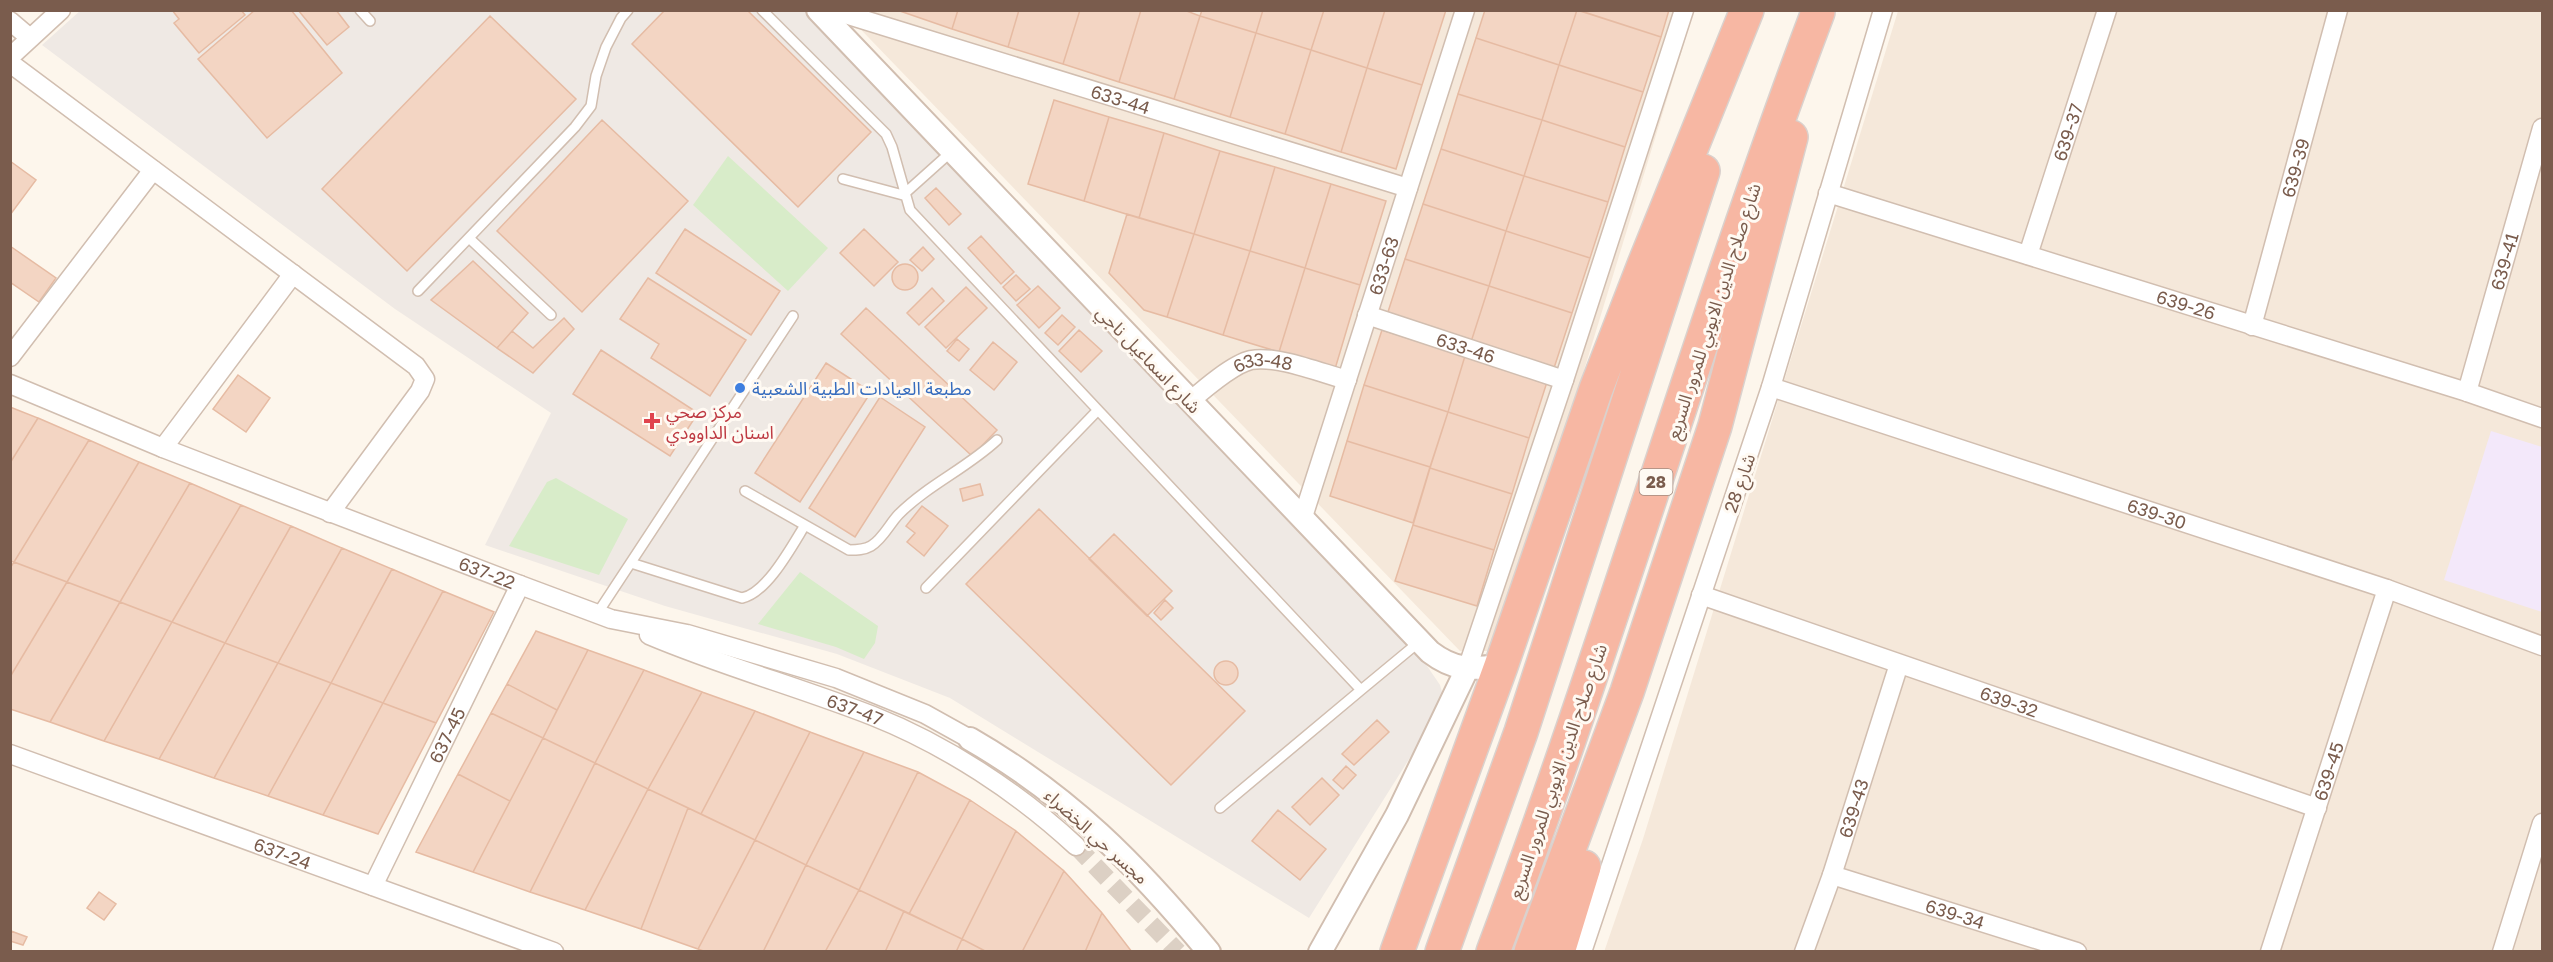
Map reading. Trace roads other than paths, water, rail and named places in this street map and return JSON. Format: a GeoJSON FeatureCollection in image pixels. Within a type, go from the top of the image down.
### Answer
{"type":"FeatureCollection","features":[{"type":"Feature","properties":{"kind":"highway"},"geometry":{"type":"LineString","coordinates":[[1397,951],[1501,666],[1596,389],[1748,10]]}},
{"type":"Feature","properties":{"kind":"highway"},"geometry":{"type":"LineString","coordinates":[[1442,951],[1521,732],[1700,178],[1748,10]]}},
{"type":"Feature","properties":{"kind":"highway","name":"شارع صلاح الدين الايوبي للمرور السريع"},"geometry":{"type":"LineString","coordinates":[[1531,951],[1627,692],[1715,426],[1790,145],[1818,11]]}},
{"type":"Feature","properties":{"kind":"highway","name":"شارع صلاح الدين الايوبي للمرور السريع"},"geometry":{"type":"LineString","coordinates":[[1493,951],[1542,822],[1675,426],[1732,248],[1818,11]]}},
{"type":"Feature","properties":{"kind":"highway"},"geometry":{"type":"LineString","coordinates":[[1558,951],[1582,874],[1627,692]]}},
{"type":"Feature","properties":{"kind":"highway"},"geometry":{"type":"LineString","coordinates":[[1378,951],[1436,843]]}},
{"type":"Feature","properties":{"kind":"street"},"geometry":{"type":"LineString","coordinates":[[10,57],[61,10]]}},
{"type":"Feature","properties":{"kind":"street","name":"شارع اسماعيل ناجي"},"geometry":{"type":"LineString","coordinates":[[818,10],[1419,642],[1445,663],[1467,669],[1501,666]]}},
{"type":"Feature","properties":{"kind":"street","name":"633-44"},"geometry":{"type":"LineString","coordinates":[[832,10],[1408,188]]}},
{"type":"Feature","properties":{"kind":"street","name":"633-63"},"geometry":{"type":"LineString","coordinates":[[1302,520],[1464,10]]}},
{"type":"Feature","properties":{"kind":"street"},"geometry":{"type":"LineString","coordinates":[[1320,951],[1397,815],[1467,669],[1684,10]]}},
{"type":"Feature","properties":{"kind":"street","name":"شارع 28"},"geometry":{"type":"LineString","coordinates":[[1582,951],[1771,387],[1883,10]]}},
{"type":"Feature","properties":{"kind":"street","name":"639-37"},"geometry":{"type":"LineString","coordinates":[[2028,255],[2107,10]]}},
{"type":"Feature","properties":{"kind":"street","name":"639-39"},"geometry":{"type":"LineString","coordinates":[[2252,326],[2338,10]]}},
{"type":"Feature","properties":{"kind":"street"},"geometry":{"type":"LineString","coordinates":[[10,21],[30,38]]}},
{"type":"Feature","properties":{"kind":"street"},"geometry":{"type":"LineString","coordinates":[[10,63],[416,366],[425,379],[420,391],[330,513]]}},
{"type":"Feature","properties":{"kind":"street","name":"639-41"},"geometry":{"type":"LineString","coordinates":[[2467,392],[2542,128]]}},
{"type":"Feature","properties":{"kind":"street"},"geometry":{"type":"LineString","coordinates":[[10,357],[153,170]]}},
{"type":"Feature","properties":{"kind":"street","name":"639-26"},"geometry":{"type":"LineString","coordinates":[[1828,193],[2467,392],[2542,418]]}},
{"type":"Feature","properties":{"kind":"street"},"geometry":{"type":"LineString","coordinates":[[163,448],[293,274]]}},
{"type":"Feature","properties":{"kind":"street","name":"633-46"},"geometry":{"type":"LineString","coordinates":[[1367,315],[1564,380]]}},
{"type":"Feature","properties":{"kind":"street","name":"633-48"},"geometry":{"type":"LineString","coordinates":[[1189,402],[1217,379],[1250,360],[1271,360],[1347,380]]}},
{"type":"Feature","properties":{"kind":"street","name":"637-22"},"geometry":{"type":"LineString","coordinates":[[10,384],[163,448],[520,585],[604,616],[687,634],[836,678],[925,714],[970,739]]}},
{"type":"Feature","properties":{"kind":"street","name":"639-30"},"geometry":{"type":"LineString","coordinates":[[1771,387],[2387,590],[2542,646]]}},
{"type":"Feature","properties":{"kind":"street","name":"637-45"},"geometry":{"type":"LineString","coordinates":[[373,886],[520,585]]}},
{"type":"Feature","properties":{"kind":"street","name":"639-45"},"geometry":{"type":"LineString","coordinates":[[2270,951],[2387,590]]}},
{"type":"Feature","properties":{"kind":"street","name":"639-32"},"geometry":{"type":"LineString","coordinates":[[1701,595],[2317,808]]}},
{"type":"Feature","properties":{"kind":"street","name":"637-47"},"geometry":{"type":"LineString","coordinates":[[604,616],[710,659],[874,717],[958,758],[1000,784],[1076,846]]}},
{"type":"Feature","properties":{"kind":"street","name":"639-43"},"geometry":{"type":"LineString","coordinates":[[1804,951],[1832,875],[1899,664]]}},
{"type":"Feature","properties":{"kind":"street","name":"مجسر حي الخضراء"},"geometry":{"type":"LineString","coordinates":[[970,739],[1010,764],[1093,827],[1151,884],[1209,951]]}},
{"type":"Feature","properties":{"kind":"street","name":"637-24"},"geometry":{"type":"LineString","coordinates":[[10,754],[554,951]]}},
{"type":"Feature","properties":{"kind":"street"},"geometry":{"type":"LineString","coordinates":[[2502,951],[2542,823]]}},
{"type":"Feature","properties":{"kind":"street","name":"639-34"},"geometry":{"type":"LineString","coordinates":[[1832,875],[2077,951]]}},
{"type":"Feature","properties":{"kind":"lane"},"geometry":{"type":"LineString","coordinates":[[360,10],[370,21]]}},
{"type":"Feature","properties":{"kind":"lane"},"geometry":{"type":"LineString","coordinates":[[418,291],[575,127],[591,106],[596,76],[606,47],[621,18],[628,10]]}},
{"type":"Feature","properties":{"kind":"lane"},"geometry":{"type":"LineString","coordinates":[[762,10],[886,134],[898,169],[903,195],[910,210],[1361,690]]}},
{"type":"Feature","properties":{"kind":"lane"},"geometry":{"type":"LineString","coordinates":[[903,195],[951,152]]}},
{"type":"Feature","properties":{"kind":"lane"},"geometry":{"type":"LineString","coordinates":[[843,179],[903,195]]}},
{"type":"Feature","properties":{"kind":"lane"},"geometry":{"type":"LineString","coordinates":[[469,238],[551,315]]}},
{"type":"Feature","properties":{"kind":"lane"},"geometry":{"type":"LineString","coordinates":[[604,616],[631,563],[793,316]]}},
{"type":"Feature","properties":{"kind":"lane"},"geometry":{"type":"LineString","coordinates":[[926,588],[1098,410]]}},
{"type":"Feature","properties":{"kind":"lane"},"geometry":{"type":"LineString","coordinates":[[745,491],[849,550],[863,550],[874,544],[899,514],[929,489],[976,459],[997,440]]}},
{"type":"Feature","properties":{"kind":"lane"},"geometry":{"type":"LineString","coordinates":[[631,563],[742,598],[751,596],[760,589],[783,560],[805,525]]}},
{"type":"Feature","properties":{"kind":"lane"},"geometry":{"type":"LineString","coordinates":[[1220,808],[1419,642]]}},
{"type":"Feature","properties":{"kind":"tunnel"},"geometry":{"type":"LineString","coordinates":[[1076,846],[1178,952]]}},
{"type":"Feature","properties":{"kind":"place","name":"مطبعة العيادات الطبية الشعبية"},"geometry":{"type":"Point","coordinates":[740,388]}},
{"type":"Feature","properties":{"kind":"place","name":"مركز صحي اسنان الداوودي"},"geometry":{"type":"Point","coordinates":[652,421]}}]}
